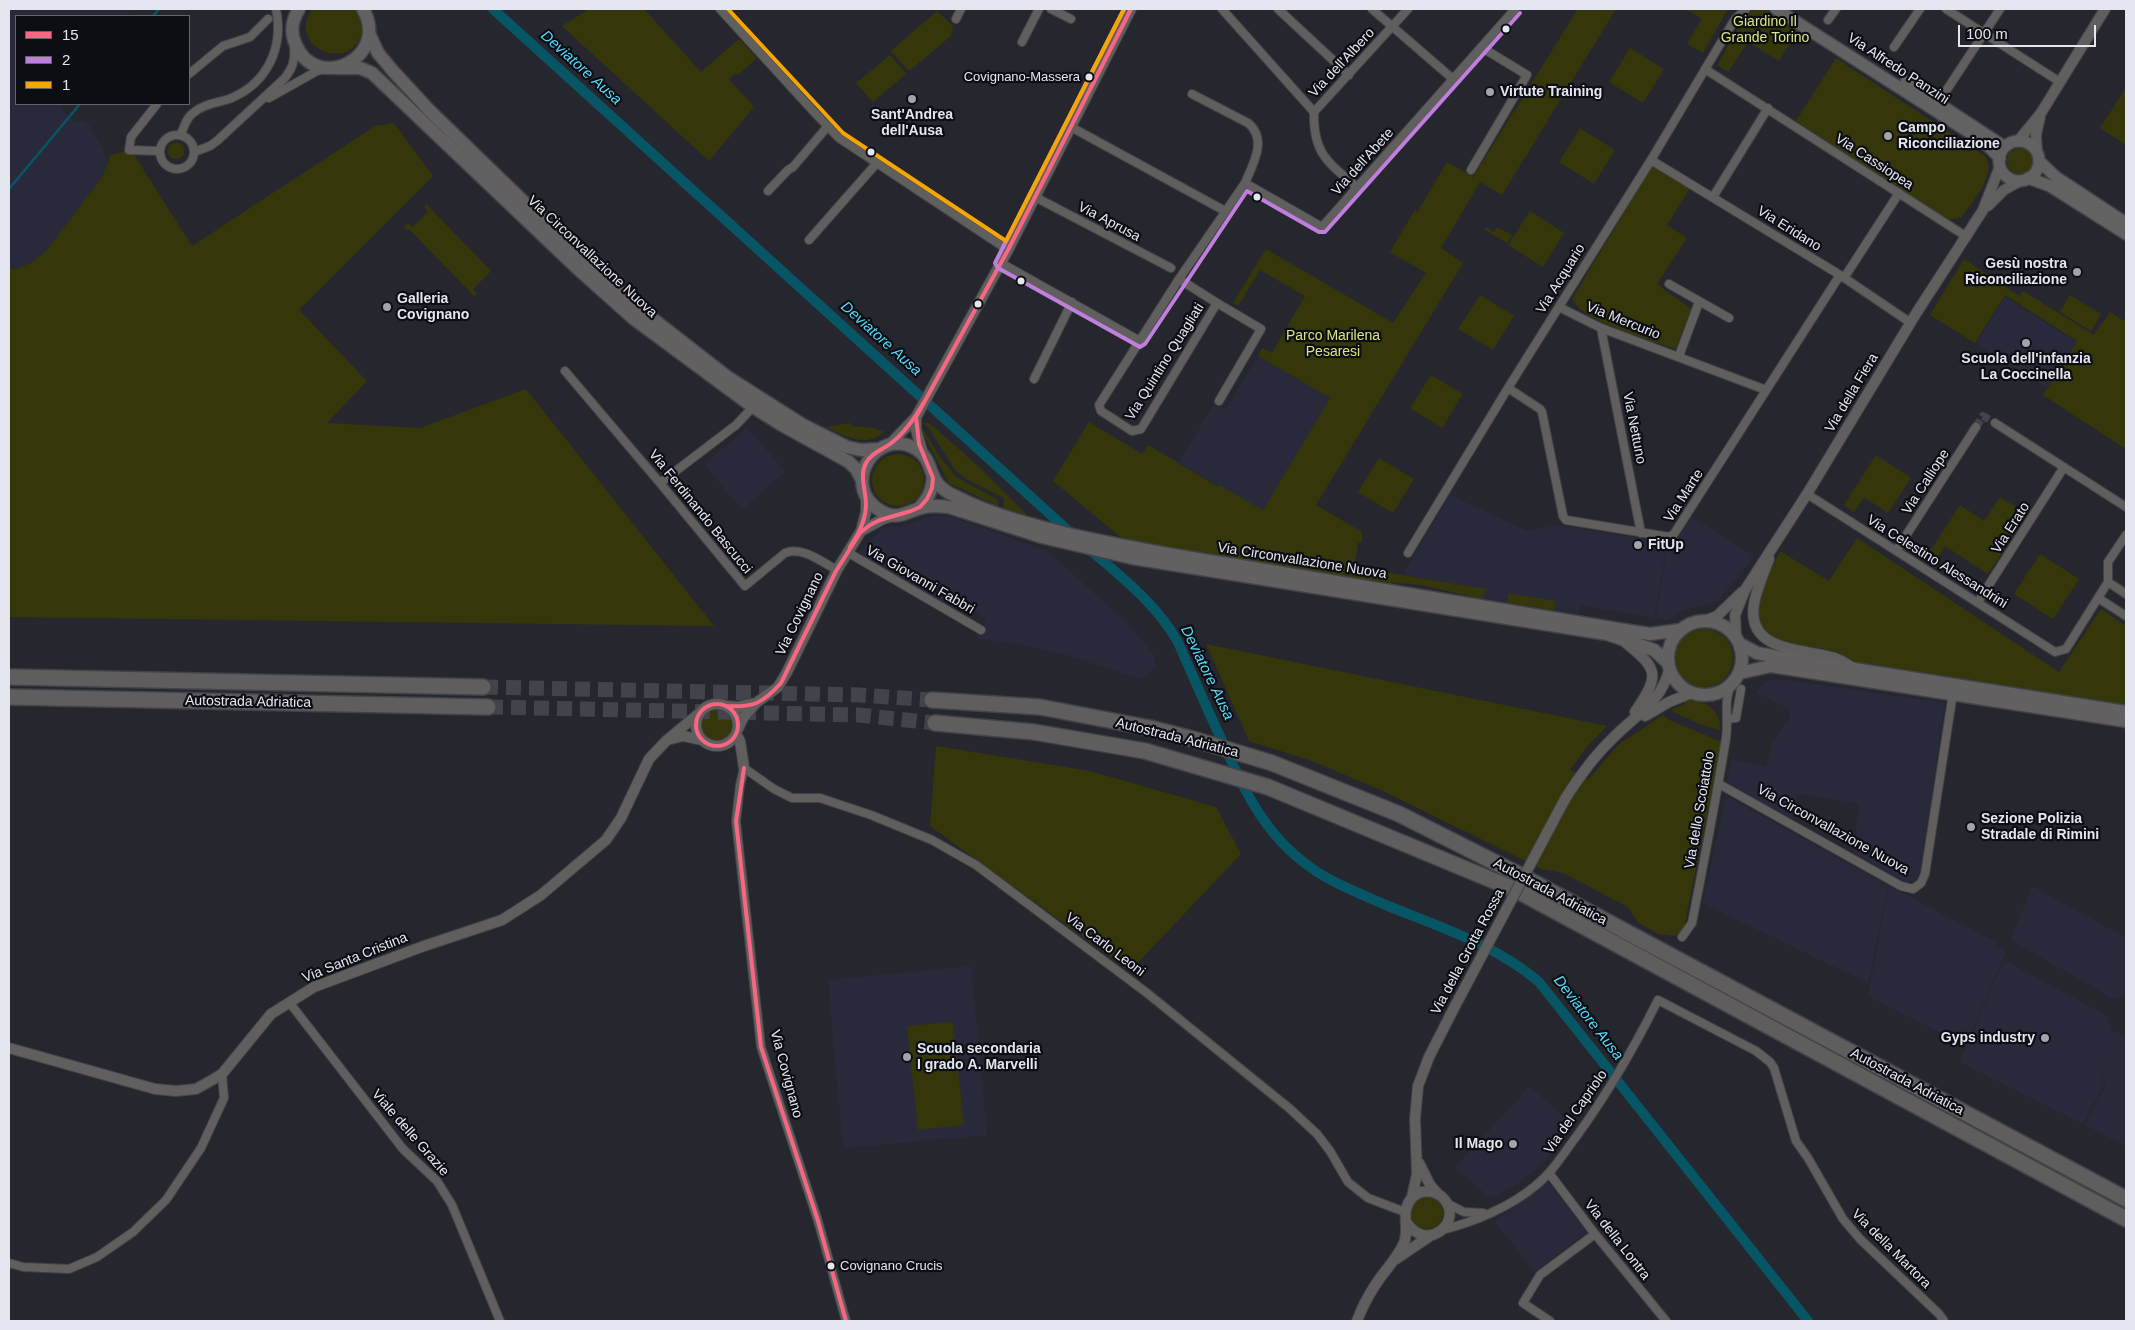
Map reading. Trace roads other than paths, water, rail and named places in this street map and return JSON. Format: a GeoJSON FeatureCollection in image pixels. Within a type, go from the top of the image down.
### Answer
{"type":"FeatureCollection","features":[{"type":"Feature","properties":{"kind":"highway","name":"Autostrada Adriatica"},"geometry":{"type":"LineString","coordinates":[[9,677],[484,687]]}},
{"type":"Feature","properties":{"kind":"highway","name":"Autostrada Adriatica"},"geometry":{"type":"LineString","coordinates":[[9,697],[488,707]]}},
{"type":"Feature","properties":{"kind":"highway","name":"Autostrada Adriatica"},"geometry":{"type":"LineString","coordinates":[[932,700],[1040,708],[1150,728],[1272,763],[1400,814],[1518,874],[2126,1199]]}},
{"type":"Feature","properties":{"kind":"highway","name":"Autostrada Adriatica"},"geometry":{"type":"LineString","coordinates":[[935,723],[1034,732],[1145,751],[1268,787],[1516,890],[2126,1219]]}},
{"type":"Feature","properties":{"kind":"main road"},"geometry":{"type":"LineString","coordinates":[[287,9],[294,42],[307,60],[320,67],[332,68],[356,59],[365,47],[369,32]]}},
{"type":"Feature","properties":{"kind":"main road"},"geometry":{"type":"LineString","coordinates":[[292,27],[299,9]]}},
{"type":"Feature","properties":{"kind":"main road","name":"Via Alfredo Panzini"},"geometry":{"type":"LineString","coordinates":[[1776,9],[1983,141],[2000,162]]}},
{"type":"Feature","properties":{"kind":"main road","name":"Via Alfredo Panzini"},"geometry":{"type":"LineString","coordinates":[[1789,9],[2005,147]]}},
{"type":"Feature","properties":{"kind":"main road","name":"Via Circonvallazione Nuova"},"geometry":{"type":"LineString","coordinates":[[365,10],[369,32],[378,53],[392,72],[573,249],[653,320],[726,376],[812,430],[846,448],[862,450],[901,444],[913,448],[923,454],[930,464],[933,476],[938,484],[959,498],[1040,532],[1630,632],[1650,634],[1680,630],[1687,625],[1704,621]]}},
{"type":"Feature","properties":{"kind":"main road","name":"Via Circonvallazione Nuova"},"geometry":{"type":"LineString","coordinates":[[332,68],[360,68],[372,73],[614,302],[699,369],[753,406],[780,424],[849,462],[856,469],[862,480],[866,496]]}},
{"type":"Feature","properties":{"kind":"main road"},"geometry":{"type":"LineString","coordinates":[[2126,222],[2056,177],[2027,142],[2018,141],[2005,147],[2000,162],[2008,178],[2025,179],[2050,186],[2126,234]]}},
{"type":"Feature","properties":{"kind":"main road"},"geometry":{"type":"LineString","coordinates":[[2025,179],[2037,170],[2038,156]]}},
{"type":"Feature","properties":{"kind":"main road"},"geometry":{"type":"LineString","coordinates":[[862,480],[867,462],[884,447]]}},
{"type":"Feature","properties":{"kind":"main road"},"geometry":{"type":"LineString","coordinates":[[919,508],[928,499],[932,488],[933,476]]}},
{"type":"Feature","properties":{"kind":"main road"},"geometry":{"type":"LineString","coordinates":[[866,496],[873,506],[884,512],[896,515]]}},
{"type":"Feature","properties":{"kind":"main road","name":"Via Circonvallazione Nuova"},"geometry":{"type":"LineString","coordinates":[[896,515],[908,514],[919,508],[933,506],[949,507],[1132,558],[1620,638],[1654,650],[1668,666],[1674,680],[1691,693]]}},
{"type":"Feature","properties":{"kind":"main road"},"geometry":{"type":"LineString","coordinates":[[1704,621],[1722,625],[1738,641],[1757,653],[2126,712]]}},
{"type":"Feature","properties":{"kind":"main road"},"geometry":{"type":"LineString","coordinates":[[1668,666],[1670,644],[1680,630]]}},
{"type":"Feature","properties":{"kind":"main road"},"geometry":{"type":"LineString","coordinates":[[1691,693],[1712,695],[1736,687],[1742,654],[1738,641]]}},
{"type":"Feature","properties":{"kind":"main road"},"geometry":{"type":"LineString","coordinates":[[1739,673],[1771,666],[2126,721]]}},
{"type":"Feature","properties":{"kind":"street"},"geometry":{"type":"LineString","coordinates":[[180,135],[186,121],[200,108],[230,98],[250,87],[262,77],[271,63],[277,42],[279,23],[276,9]]}},
{"type":"Feature","properties":{"kind":"street"},"geometry":{"type":"LineString","coordinates":[[720,9],[839,138],[1008,250]]}},
{"type":"Feature","properties":{"kind":"street"},"geometry":{"type":"LineString","coordinates":[[956,19],[961,9]]}},
{"type":"Feature","properties":{"kind":"street"},"geometry":{"type":"LineString","coordinates":[[1022,42],[1039,9]]}},
{"type":"Feature","properties":{"kind":"street"},"geometry":{"type":"LineString","coordinates":[[1051,9],[1072,19]]}},
{"type":"Feature","properties":{"kind":"street"},"geometry":{"type":"LineString","coordinates":[[884,447],[916,417],[1008,250],[1131,9]]}},
{"type":"Feature","properties":{"kind":"street"},"geometry":{"type":"LineString","coordinates":[[1222,9],[1314,112],[1314,130],[1318,150],[1334,168],[1357,187]]}},
{"type":"Feature","properties":{"kind":"street"},"geometry":{"type":"LineString","coordinates":[[1278,9],[1349,75]]}},
{"type":"Feature","properties":{"kind":"street"},"geometry":{"type":"LineString","coordinates":[[1372,9],[1454,78]]}},
{"type":"Feature","properties":{"kind":"street","name":"Via dell'Albero"},"geometry":{"type":"LineString","coordinates":[[1314,112],[1408,9]]}},
{"type":"Feature","properties":{"kind":"street","name":"Via dell'Abete"},"geometry":{"type":"LineString","coordinates":[[1245,183],[1322,227],[1516,9]]}},
{"type":"Feature","properties":{"kind":"street","name":"Via Acquario"},"geometry":{"type":"LineString","coordinates":[[1735,19],[1736,9]]}},
{"type":"Feature","properties":{"kind":"street","name":"Via Acquario"},"geometry":{"type":"LineString","coordinates":[[1408,553],[1508,388],[1651,160],[1735,19],[1746,9]]}},
{"type":"Feature","properties":{"kind":"street"},"geometry":{"type":"LineString","coordinates":[[1828,20],[1836,9]]}},
{"type":"Feature","properties":{"kind":"street"},"geometry":{"type":"LineString","coordinates":[[1894,46],[1920,9]]}},
{"type":"Feature","properties":{"kind":"street"},"geometry":{"type":"LineString","coordinates":[[1946,9],[2060,82]]}},
{"type":"Feature","properties":{"kind":"street"},"geometry":{"type":"LineString","coordinates":[[1944,94],[2000,9]]}},
{"type":"Feature","properties":{"kind":"street"},"geometry":{"type":"LineString","coordinates":[[2018,141],[2041,113],[2105,9]]}},
{"type":"Feature","properties":{"kind":"street"},"geometry":{"type":"LineString","coordinates":[[190,73],[223,46],[250,37],[268,20]]}},
{"type":"Feature","properties":{"kind":"street"},"geometry":{"type":"LineString","coordinates":[[194,152],[210,146],[258,104],[291,71],[295,61],[294,42]]}},
{"type":"Feature","properties":{"kind":"street"},"geometry":{"type":"LineString","coordinates":[[1471,170],[1527,75],[1481,47]]}},
{"type":"Feature","properties":{"kind":"street"},"geometry":{"type":"LineString","coordinates":[[258,104],[317,71],[332,68]]}},
{"type":"Feature","properties":{"kind":"street","name":"Via Cassiopea"},"geometry":{"type":"LineString","coordinates":[[1705,68],[1966,237]]}},
{"type":"Feature","properties":{"kind":"street"},"geometry":{"type":"LineString","coordinates":[[1179,279],[1245,183],[1259,144],[1254,128],[1248,123],[1192,94]]}},
{"type":"Feature","properties":{"kind":"street"},"geometry":{"type":"LineString","coordinates":[[156,105],[131,137],[129,150],[160,151]]}},
{"type":"Feature","properties":{"kind":"street"},"geometry":{"type":"LineString","coordinates":[[1713,197],[1768,108]]}},
{"type":"Feature","properties":{"kind":"street"},"geometry":{"type":"LineString","coordinates":[[2038,156],[2036,135],[2041,113]]}},
{"type":"Feature","properties":{"kind":"street"},"geometry":{"type":"LineString","coordinates":[[768,191],[788,170],[793,168],[828,126]]}},
{"type":"Feature","properties":{"kind":"street"},"geometry":{"type":"LineString","coordinates":[[1071,127],[1224,211]]}},
{"type":"Feature","properties":{"kind":"street"},"geometry":{"type":"LineString","coordinates":[[180,135],[192,142],[194,157],[187,166],[177,169],[166,166],[160,151],[161,146],[169,137],[180,135]]}},
{"type":"Feature","properties":{"kind":"street","name":"Via Eridano"},"geometry":{"type":"LineString","coordinates":[[1651,160],[1842,277],[1911,323]]}},
{"type":"Feature","properties":{"kind":"street","name":"Via della Fiera"},"geometry":{"type":"LineString","coordinates":[[1984,210],[2000,162]]}},
{"type":"Feature","properties":{"kind":"street"},"geometry":{"type":"LineString","coordinates":[[809,240],[876,164]]}},
{"type":"Feature","properties":{"kind":"street","name":"Via della Fiera"},"geometry":{"type":"LineString","coordinates":[[1738,641],[1735,615],[1744,590],[1807,494],[1911,323],[1984,210],[2004,190],[2025,179]]}},
{"type":"Feature","properties":{"kind":"street","name":"Via Marte"},"geometry":{"type":"LineString","coordinates":[[1508,388],[1542,412],[1563,516],[1566,520],[1669,537],[1674,534],[1766,390],[1899,193]]}},
{"type":"Feature","properties":{"kind":"street","name":"Via Aprusa"},"geometry":{"type":"LineString","coordinates":[[1035,197],[1171,268]]}},
{"type":"Feature","properties":{"kind":"street"},"geometry":{"type":"LineString","coordinates":[[1001,263],[1140,341]]}},
{"type":"Feature","properties":{"kind":"street","name":"Via Quintino Quagliati"},"geometry":{"type":"LineString","coordinates":[[1217,303],[1141,429],[1132,431],[1101,412],[1098,406],[1179,279],[1261,329],[1219,401]]}},
{"type":"Feature","properties":{"kind":"street"},"geometry":{"type":"LineString","coordinates":[[1670,284],[1729,318]]}},
{"type":"Feature","properties":{"kind":"street"},"geometry":{"type":"LineString","coordinates":[[1034,379],[1072,302]]}},
{"type":"Feature","properties":{"kind":"street"},"geometry":{"type":"LineString","coordinates":[[1679,356],[1699,302]]}},
{"type":"Feature","properties":{"kind":"street","name":"Via Mercurio"},"geometry":{"type":"LineString","coordinates":[[1559,307],[1601,328],[1766,390]]}},
{"type":"Feature","properties":{"kind":"street","name":"Via Nettuno"},"geometry":{"type":"LineString","coordinates":[[1601,328],[1642,532]]}},
{"type":"Feature","properties":{"kind":"street","name":"Via Ferdinando Bascucci"},"geometry":{"type":"LineString","coordinates":[[565,371],[744,586],[785,553],[792,550],[800,551],[837,570]]}},
{"type":"Feature","properties":{"kind":"street"},"geometry":{"type":"LineString","coordinates":[[660,483],[739,421],[753,406]]}},
{"type":"Feature","properties":{"kind":"street"},"geometry":{"type":"LineString","coordinates":[[916,417],[916,430],[923,454]]}},
{"type":"Feature","properties":{"kind":"street"},"geometry":{"type":"LineString","coordinates":[[1995,423],[2126,507]]}},
{"type":"Feature","properties":{"kind":"street","name":"Via Calliope"},"geometry":{"type":"LineString","coordinates":[[1896,551],[1976,427]]}},
{"type":"Feature","properties":{"kind":"street","name":"Via Erato"},"geometry":{"type":"LineString","coordinates":[[1978,602],[2064,468]]}},
{"type":"Feature","properties":{"kind":"street","name":"Via Celestino Alessandrini"},"geometry":{"type":"LineString","coordinates":[[1807,494],[2055,652],[2066,649],[2098,598]]}},
{"type":"Feature","properties":{"kind":"street","name":"Via Covignano"},"geometry":{"type":"LineString","coordinates":[[737,732],[743,718],[756,704],[778,687],[787,672],[837,570],[861,531],[866,512],[866,496]]}},
{"type":"Feature","properties":{"kind":"street","name":"Via Covignano"},"geometry":{"type":"LineString","coordinates":[[861,531],[883,519],[896,515]]}},
{"type":"Feature","properties":{"kind":"street"},"geometry":{"type":"LineString","coordinates":[[2126,535],[2108,562],[2108,582],[2098,598],[2126,616]]}},
{"type":"Feature","properties":{"kind":"street"},"geometry":{"type":"LineString","coordinates":[[1774,543],[1754,600],[1753,617],[1761,634],[1768,641],[1784,649],[1836,658],[1855,669]]}},
{"type":"Feature","properties":{"kind":"street","name":"Via Giovanni Fabbri"},"geometry":{"type":"LineString","coordinates":[[847,552],[981,630]]}},
{"type":"Feature","properties":{"kind":"street"},"geometry":{"type":"LineString","coordinates":[[2108,582],[2126,594]]}},
{"type":"Feature","properties":{"kind":"street","name":"Via della Fiera"},"geometry":{"type":"LineString","coordinates":[[1704,621],[1717,616],[1744,590]]}},
{"type":"Feature","properties":{"kind":"street"},"geometry":{"type":"LineString","coordinates":[[1620,638],[1642,655],[1649,664],[1653,674],[1652,685],[1624,727]]}},
{"type":"Feature","properties":{"kind":"street","name":"Via della Grotta Rossa"},"geometry":{"type":"LineString","coordinates":[[1412,1197],[1415,1187],[1417,1157],[1415,1126],[1418,1086],[1429,1057],[1565,799],[1587,766],[1624,727],[1656,698],[1664,687],[1668,666]]}},
{"type":"Feature","properties":{"kind":"street"},"geometry":{"type":"LineString","coordinates":[[1727,719],[1736,718],[1736,687]]}},
{"type":"Feature","properties":{"kind":"street","name":"Via dello Scoiattolo"},"geometry":{"type":"LineString","coordinates":[[1682,937],[1692,923],[1719,784],[1727,719],[1727,695],[1736,687]]}},
{"type":"Feature","properties":{"kind":"street","name":"Via della Grotta Rossa"},"geometry":{"type":"LineString","coordinates":[[1624,727],[1669,702],[1691,693]]}},
{"type":"Feature","properties":{"kind":"street","name":"Via Circonvallazione Nuova"},"geometry":{"type":"LineString","coordinates":[[1719,784],[1901,886],[1913,889],[1921,883],[1925,874],[1953,693]]}},
{"type":"Feature","properties":{"kind":"street"},"geometry":{"type":"LineString","coordinates":[[744,768],[738,756],[720,746],[707,744],[702,740],[695,729],[697,715],[706,706],[713,704],[738,707],[756,704]]}},
{"type":"Feature","properties":{"kind":"street"},"geometry":{"type":"LineString","coordinates":[[726,706],[736,715],[737,732],[744,768]]}},
{"type":"Feature","properties":{"kind":"street","name":"Via Santa Cristina"},"geometry":{"type":"LineString","coordinates":[[9,1048],[155,1090],[176,1091],[196,1089],[222,1074],[271,1014],[314,987],[424,946],[502,920],[541,895],[606,840],[620,818],[648,758],[697,715]]}},
{"type":"Feature","properties":{"kind":"street"},"geometry":{"type":"LineString","coordinates":[[720,746],[727,744],[737,732]]}},
{"type":"Feature","properties":{"kind":"street"},"geometry":{"type":"LineString","coordinates":[[667,740],[683,736],[702,740]]}},
{"type":"Feature","properties":{"kind":"street","name":"Via Covignano"},"geometry":{"type":"LineString","coordinates":[[744,768],[740,784],[736,821],[761,1047],[818,1220],[846,1321]]}},
{"type":"Feature","properties":{"kind":"street","name":"Via Carlo Leoni"},"geometry":{"type":"LineString","coordinates":[[744,768],[774,789],[792,798],[820,798],[871,815],[932,840],[976,865],[1139,987],[1289,1108],[1317,1134],[1330,1150],[1348,1182],[1368,1198],[1405,1212]]}},
{"type":"Feature","properties":{"kind":"street","name":"Via del Capriolo"},"geometry":{"type":"LineString","coordinates":[[1442,1230],[1468,1222],[1513,1202],[1549,1173],[1607,1093],[1633,1049],[1658,1000]]}},
{"type":"Feature","properties":{"kind":"street","name":"Via della Martora"},"geometry":{"type":"LineString","coordinates":[[1658,1000],[1756,1051],[1770,1062],[1774,1068],[1796,1141],[1808,1158],[1842,1219],[1944,1321]]}},
{"type":"Feature","properties":{"kind":"street","name":"Viale delle Grazie"},"geometry":{"type":"LineString","coordinates":[[289,1002],[403,1149],[437,1181],[452,1205],[500,1321]]}},
{"type":"Feature","properties":{"kind":"street"},"geometry":{"type":"LineString","coordinates":[[9,1263],[23,1267],[69,1269],[97,1257],[133,1232],[166,1200],[201,1148],[224,1098],[222,1074]]}},
{"type":"Feature","properties":{"kind":"street","name":"Via della Grotta Rossa"},"geometry":{"type":"LineString","coordinates":[[1417,1157],[1424,1174],[1438,1194]]}},
{"type":"Feature","properties":{"kind":"street","name":"Via della Lontra"},"geometry":{"type":"LineString","coordinates":[[1549,1173],[1595,1234],[1666,1321]]}},
{"type":"Feature","properties":{"kind":"street"},"geometry":{"type":"LineString","coordinates":[[1357,1321],[1374,1286],[1392,1263],[1404,1242],[1407,1223],[1405,1212],[1408,1202],[1412,1197],[1425,1191],[1438,1194],[1448,1204],[1449,1218],[1442,1230],[1430,1236],[1392,1263]]}},
{"type":"Feature","properties":{"kind":"street","name":"Via del Capriolo"},"geometry":{"type":"LineString","coordinates":[[1448,1204],[1464,1212],[1488,1213]]}},
{"type":"Feature","properties":{"kind":"street"},"geometry":{"type":"LineString","coordinates":[[1407,1223],[1416,1233],[1430,1236]]}},
{"type":"Feature","properties":{"kind":"street"},"geometry":{"type":"LineString","coordinates":[[1550,1321],[1522,1303],[1540,1275],[1595,1234]]}},
{"type":"Feature","properties":{"kind":"waterway"},"geometry":{"type":"LineString","coordinates":[[154,15],[159,9]]}},
{"type":"Feature","properties":{"kind":"waterway","name":"Deviatore Ausa"},"geometry":{"type":"LineString","coordinates":[[493,9],[1073,535]]}},
{"type":"Feature","properties":{"kind":"waterway"},"geometry":{"type":"LineString","coordinates":[[9,189],[79,105]]}},
{"type":"Feature","properties":{"kind":"waterway","name":"Deviatore Ausa"},"geometry":{"type":"LineString","coordinates":[[1088,548],[1137,591],[1169,628],[1178,642],[1245,789],[1266,823],[1279,839],[1293,854],[1328,879],[1486,947],[1505,957],[1539,982],[1808,1321]]}},
{"type":"Feature","properties":{"kind":"tunnel"},"geometry":{"type":"LineString","coordinates":[[1976,427],[1983,416],[1995,423]]}},
{"type":"Feature","properties":{"kind":"tunnel"},"geometry":{"type":"LineString","coordinates":[[483,687],[859,695],[932,700]]}},
{"type":"Feature","properties":{"kind":"tunnel"},"geometry":{"type":"LineString","coordinates":[[488,707],[858,715],[935,723]]}},
{"type":"Feature","properties":{"kind":"place","name":"Covignano-Massera"},"geometry":{"type":"Point","coordinates":[1089,77]}},
{"type":"Feature","properties":{"kind":"place","name":"Virtute Training"},"geometry":{"type":"Point","coordinates":[1490,92]}},
{"type":"Feature","properties":{"kind":"place","name":"Sant'Andrea dell'Ausa"},"geometry":{"type":"Point","coordinates":[912,99]}},
{"type":"Feature","properties":{"kind":"place","name":"Campo Riconciliazione"},"geometry":{"type":"Point","coordinates":[1888,136]}},
{"type":"Feature","properties":{"kind":"place","name":"Gesù nostra Riconciliazione"},"geometry":{"type":"Point","coordinates":[2077,272]}},
{"type":"Feature","properties":{"kind":"place","name":"Galleria Covignano"},"geometry":{"type":"Point","coordinates":[387,307]}},
{"type":"Feature","properties":{"kind":"place","name":"Scuola dell'infanzia La Coccinella"},"geometry":{"type":"Point","coordinates":[2026,343]}},
{"type":"Feature","properties":{"kind":"place","name":"FitUp"},"geometry":{"type":"Point","coordinates":[1638,545]}},
{"type":"Feature","properties":{"kind":"place","name":"Sezione Polizia Stradale di Rimini"},"geometry":{"type":"Point","coordinates":[1971,827]}},
{"type":"Feature","properties":{"kind":"place","name":"Gyps industry"},"geometry":{"type":"Point","coordinates":[2045,1038]}},
{"type":"Feature","properties":{"kind":"place","name":"Scuola secondaria I grado A. Marvelli"},"geometry":{"type":"Point","coordinates":[907,1057]}},
{"type":"Feature","properties":{"kind":"place","name":"Il Mago"},"geometry":{"type":"Point","coordinates":[1513,1144]}},
{"type":"Feature","properties":{"kind":"place","name":"Covignano Crucis"},"geometry":{"type":"Point","coordinates":[831,1266]}},
{"type":"Feature","properties":{"kind":"park label","name":"Giardino Il Grande Torino"},"geometry":{"type":"Point","coordinates":[1765,30]}},
{"type":"Feature","properties":{"kind":"park label","name":"Parco Marilena Pesaresi"},"geometry":{"type":"Point","coordinates":[1333,344]}}]}
